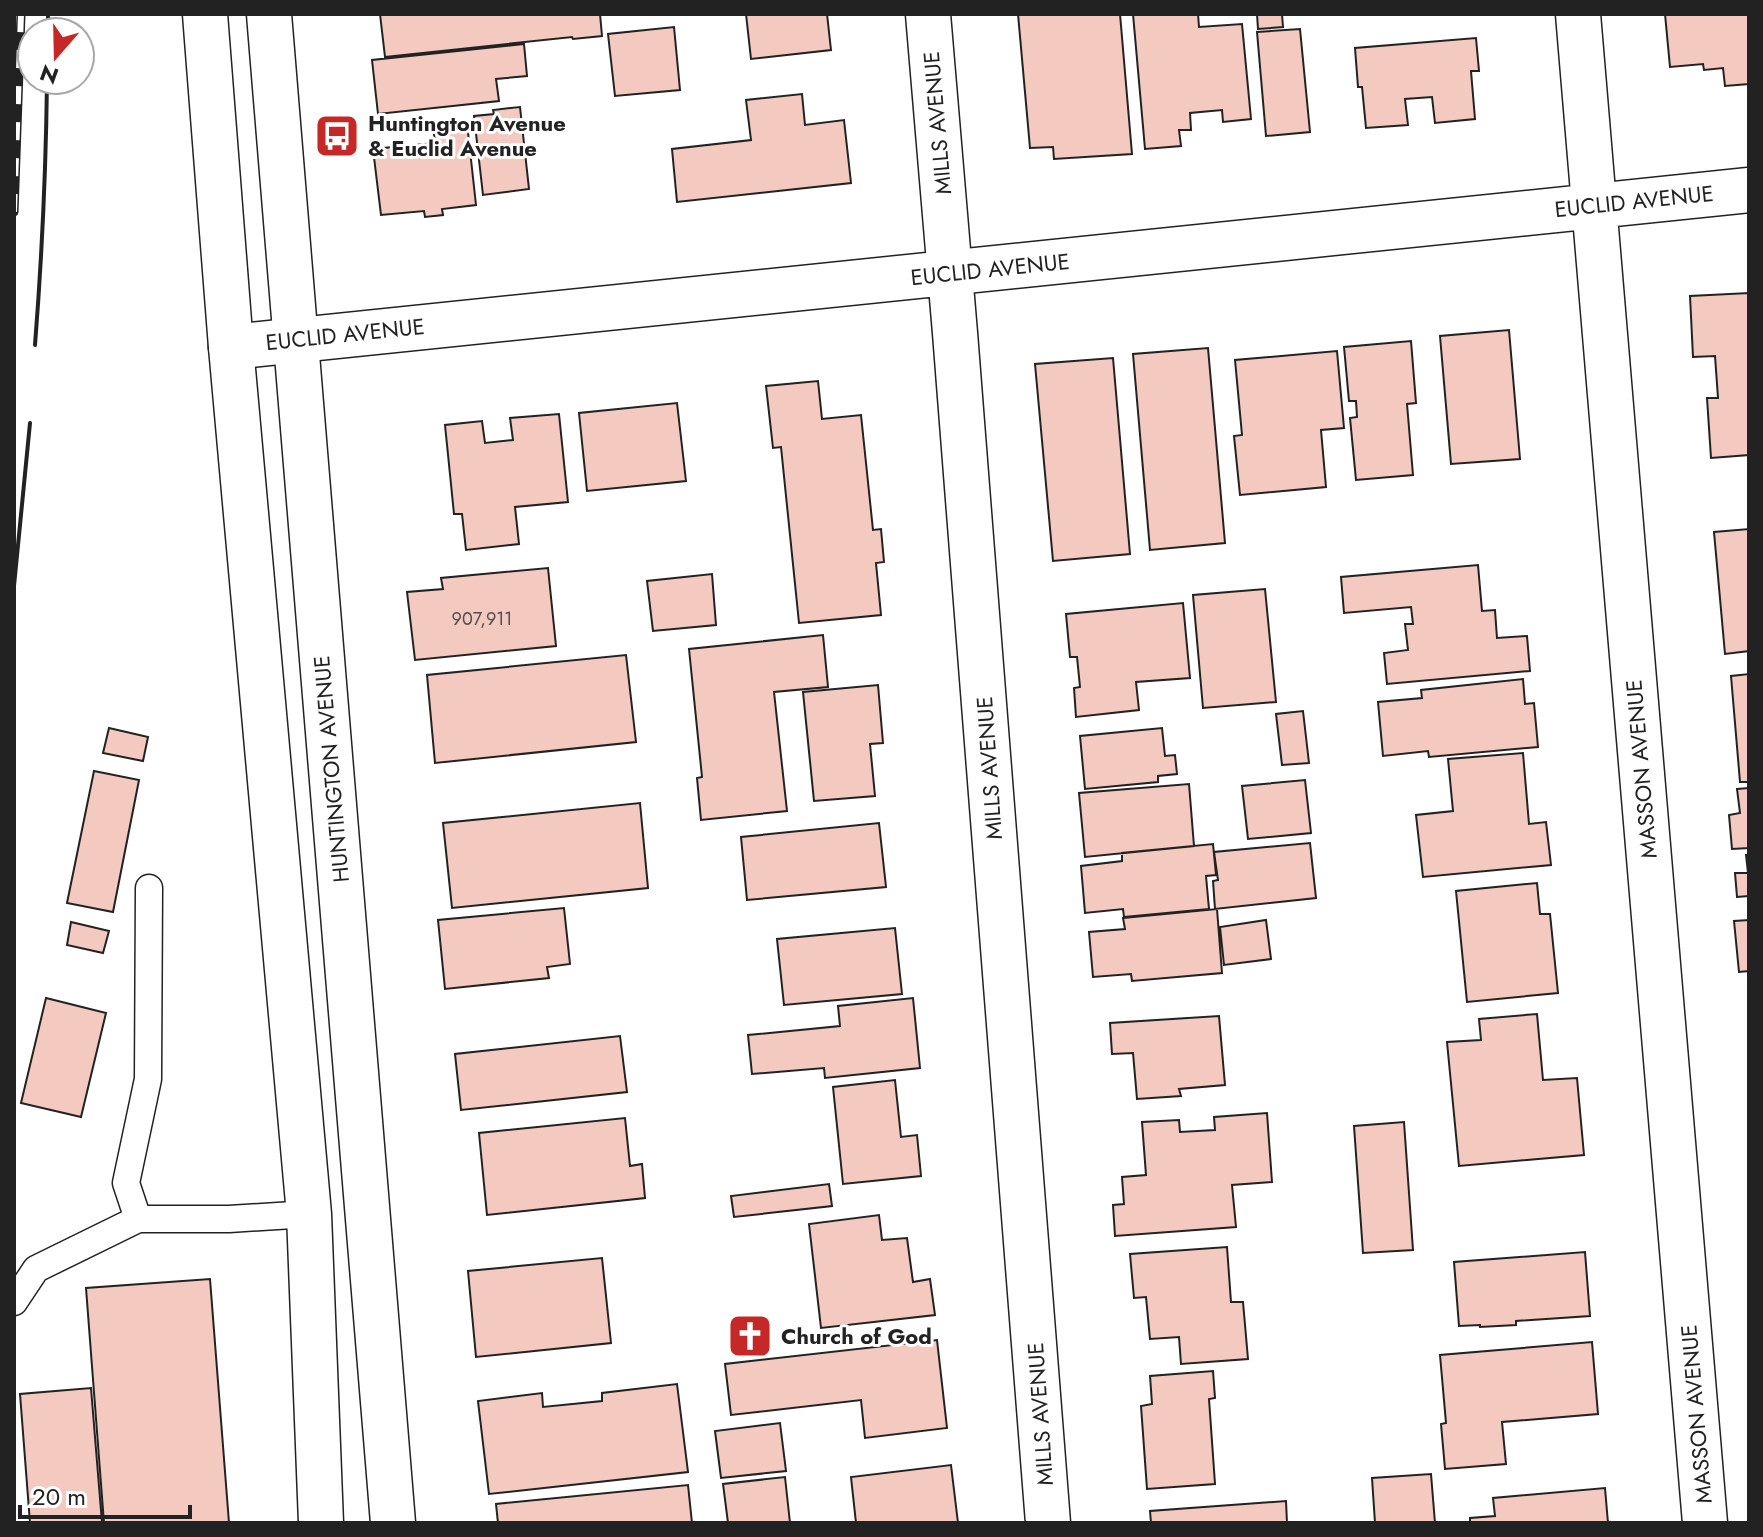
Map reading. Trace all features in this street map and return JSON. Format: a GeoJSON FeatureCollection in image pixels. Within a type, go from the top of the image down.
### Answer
{"type":"FeatureCollection","features":[{"type":"Feature","properties":{"kind":"street"},"geometry":{"type":"LineString","coordinates":[[205,14],[231,347],[309,1214],[321,1523]]}},
{"type":"Feature","properties":{"kind":"street","name":"HUNTINGTON AVENUE"},"geometry":{"type":"LineString","coordinates":[[269,14],[393,1523]]}},
{"type":"Feature","properties":{"kind":"street","name":"MILLS AVENUE"},"geometry":{"type":"LineString","coordinates":[[928,14],[1048,1523]]}},
{"type":"Feature","properties":{"kind":"street","name":"MASSON AVENUE"},"geometry":{"type":"LineString","coordinates":[[1578,14],[1705,1523]]}},
{"type":"Feature","properties":{"kind":"street","name":"EUCLID AVENUE"},"geometry":{"type":"LineString","coordinates":[[231,347],[1749,190]]}},
{"type":"Feature","properties":{"kind":"lane"},"geometry":{"type":"LineString","coordinates":[[138,1219],[126,1183],[148,1079],[149,888]]}},
{"type":"Feature","properties":{"kind":"lane"},"geometry":{"type":"LineString","coordinates":[[14,1302],[36,1269],[138,1219],[229,1219],[309,1214]]}},
{"type":"Feature","properties":{"kind":"building"},"geometry":{"type":"Polygon","coordinates":[[[380,14],[600,14],[602,36],[385,57],[380,14]]]}},
{"type":"Feature","properties":{"kind":"building"},"geometry":{"type":"Polygon","coordinates":[[[746,14],[827,14],[831,50],[751,59],[746,14]]]}},
{"type":"Feature","properties":{"kind":"building"},"geometry":{"type":"Polygon","coordinates":[[[1018,14],[1120,14],[1132,154],[1054,159],[1053,147],[1030,148],[1018,14]]]}},
{"type":"Feature","properties":{"kind":"building"},"geometry":{"type":"Polygon","coordinates":[[[1133,14],[1198,14],[1199,27],[1242,24],[1251,119],[1223,122],[1222,110],[1190,113],[1191,130],[1179,130],[1181,146],[1145,149],[1133,14]]]}},
{"type":"Feature","properties":{"kind":"building"},"geometry":{"type":"Polygon","coordinates":[[[1257,14],[1282,14],[1283,27],[1258,29],[1257,14]]]}},
{"type":"Feature","properties":{"kind":"building"},"geometry":{"type":"Polygon","coordinates":[[[1665,14],[1749,14],[1749,84],[1725,86],[1723,68],[1704,70],[1703,64],[1670,67],[1665,14]]]}},
{"type":"Feature","properties":{"kind":"building"},"geometry":{"type":"Polygon","coordinates":[[[674,27],[680,90],[615,96],[608,34],[674,27]]]}},
{"type":"Feature","properties":{"kind":"building"},"geometry":{"type":"Polygon","coordinates":[[[1300,29],[1310,132],[1266,136],[1257,32],[1300,29]]]}},
{"type":"Feature","properties":{"kind":"building"},"geometry":{"type":"Polygon","coordinates":[[[1476,38],[1479,71],[1471,71],[1475,119],[1435,123],[1432,97],[1405,99],[1408,125],[1366,128],[1355,48],[1476,38]]]}},
{"type":"Feature","properties":{"kind":"building"},"geometry":{"type":"Polygon","coordinates":[[[524,44],[527,76],[496,79],[499,101],[378,114],[372,60],[524,44]]]}},
{"type":"Feature","properties":{"kind":"building"},"geometry":{"type":"Polygon","coordinates":[[[802,94],[805,125],[844,120],[851,183],[677,202],[672,149],[751,140],[746,100],[802,94]]]}},
{"type":"Feature","properties":{"kind":"building"},"geometry":{"type":"Polygon","coordinates":[[[520,107],[529,189],[483,195],[474,116],[520,107]]]}},
{"type":"Feature","properties":{"kind":"building"},"geometry":{"type":"Polygon","coordinates":[[[467,123],[476,205],[442,209],[443,215],[425,217],[424,211],[381,215],[373,149],[435,143],[433,127],[467,123]]]}},
{"type":"Feature","properties":{"kind":"building"},"geometry":{"type":"Polygon","coordinates":[[[1749,293],[1749,455],[1711,458],[1707,398],[1718,398],[1715,356],[1693,357],[1690,296],[1749,293]]]}},
{"type":"Feature","properties":{"kind":"building"},"geometry":{"type":"Polygon","coordinates":[[[1509,330],[1520,459],[1451,464],[1440,336],[1509,330]]]}},
{"type":"Feature","properties":{"kind":"building"},"geometry":{"type":"Polygon","coordinates":[[[1411,341],[1416,403],[1407,404],[1413,475],[1356,480],[1350,418],[1357,417],[1356,401],[1349,401],[1344,347],[1411,341]]]}},
{"type":"Feature","properties":{"kind":"building"},"geometry":{"type":"Polygon","coordinates":[[[1208,348],[1225,543],[1150,550],[1133,354],[1208,348]]]}},
{"type":"Feature","properties":{"kind":"building"},"geometry":{"type":"Polygon","coordinates":[[[1337,351],[1344,428],[1321,430],[1326,487],[1240,495],[1234,436],[1242,435],[1235,360],[1337,351]]]}},
{"type":"Feature","properties":{"kind":"building"},"geometry":{"type":"Polygon","coordinates":[[[1113,358],[1130,554],[1053,561],[1035,364],[1113,358]]]}},
{"type":"Feature","properties":{"kind":"building"},"geometry":{"type":"Polygon","coordinates":[[[818,381],[822,419],[861,415],[873,530],[881,529],[884,562],[876,563],[881,615],[799,623],[781,447],[773,448],[766,386],[818,381]]]}},
{"type":"Feature","properties":{"kind":"building"},"geometry":{"type":"Polygon","coordinates":[[[677,403],[686,481],[587,491],[579,413],[677,403]]]}},
{"type":"Feature","properties":{"kind":"building"},"geometry":{"type":"Polygon","coordinates":[[[559,414],[568,502],[515,507],[519,544],[466,550],[462,514],[454,514],[445,425],[482,421],[485,443],[513,440],[510,418],[559,414]]]}},
{"type":"Feature","properties":{"kind":"building"},"geometry":{"type":"Polygon","coordinates":[[[1749,529],[1749,651],[1725,654],[1714,532],[1749,529]]]}},
{"type":"Feature","properties":{"kind":"building"},"geometry":{"type":"Polygon","coordinates":[[[1478,565],[1482,611],[1495,610],[1497,638],[1527,636],[1530,671],[1387,684],[1384,653],[1408,650],[1405,624],[1413,624],[1411,607],[1344,613],[1341,577],[1478,565]]]}},
{"type":"Feature","properties":{"kind":"building"},"geometry":{"type":"Polygon","coordinates":[[[548,568],[556,646],[415,660],[407,592],[443,589],[441,578],[548,568]]]}},
{"type":"Feature","properties":{"kind":"building"},"geometry":{"type":"Polygon","coordinates":[[[712,574],[716,625],[653,631],[647,581],[712,574]]]}},
{"type":"Feature","properties":{"kind":"building"},"geometry":{"type":"Polygon","coordinates":[[[1265,589],[1276,702],[1203,708],[1193,595],[1265,589]]]}},
{"type":"Feature","properties":{"kind":"building"},"geometry":{"type":"Polygon","coordinates":[[[1183,603],[1190,678],[1136,682],[1139,710],[1076,717],[1074,688],[1080,687],[1077,657],[1070,657],[1066,614],[1183,603]]]}},
{"type":"Feature","properties":{"kind":"building"},"geometry":{"type":"Polygon","coordinates":[[[823,635],[828,687],[774,692],[787,811],[701,820],[697,778],[702,777],[689,649],[823,635]]]}},
{"type":"Feature","properties":{"kind":"building"},"geometry":{"type":"Polygon","coordinates":[[[626,655],[636,742],[435,763],[427,675],[626,655]]]}},
{"type":"Feature","properties":{"kind":"building"},"geometry":{"type":"Polygon","coordinates":[[[1749,674],[1749,782],[1740,782],[1731,676],[1749,674]]]}},
{"type":"Feature","properties":{"kind":"building"},"geometry":{"type":"Polygon","coordinates":[[[1523,679],[1525,704],[1534,703],[1538,747],[1429,757],[1428,751],[1383,756],[1378,702],[1422,698],[1421,690],[1523,679]]]}},
{"type":"Feature","properties":{"kind":"building"},"geometry":{"type":"Polygon","coordinates":[[[878,685],[883,743],[870,744],[875,796],[814,801],[803,692],[878,685]]]}},
{"type":"Feature","properties":{"kind":"building"},"geometry":{"type":"Polygon","coordinates":[[[1303,711],[1309,763],[1282,765],[1276,714],[1303,711]]]}},
{"type":"Feature","properties":{"kind":"building"},"geometry":{"type":"Polygon","coordinates":[[[109,728],[148,737],[143,761],[103,753],[109,728]]]}},
{"type":"Feature","properties":{"kind":"building"},"geometry":{"type":"Polygon","coordinates":[[[1162,728],[1165,756],[1175,755],[1177,774],[1158,776],[1158,782],[1085,789],[1080,736],[1162,728]]]}},
{"type":"Feature","properties":{"kind":"building"},"geometry":{"type":"Polygon","coordinates":[[[1523,753],[1529,824],[1546,822],[1551,865],[1423,877],[1416,815],[1453,811],[1448,759],[1523,753]]]}},
{"type":"Feature","properties":{"kind":"building"},"geometry":{"type":"Polygon","coordinates":[[[94,771],[139,780],[113,912],[67,903],[94,771]]]}},
{"type":"Feature","properties":{"kind":"building"},"geometry":{"type":"Polygon","coordinates":[[[1305,780],[1311,833],[1248,839],[1242,786],[1305,780]]]}},
{"type":"Feature","properties":{"kind":"building"},"geometry":{"type":"Polygon","coordinates":[[[1189,784],[1194,846],[1085,857],[1079,793],[1189,784]]]}},
{"type":"Feature","properties":{"kind":"building"},"geometry":{"type":"Polygon","coordinates":[[[1749,788],[1749,848],[1732,849],[1729,815],[1740,813],[1737,789],[1749,788]]]}},
{"type":"Feature","properties":{"kind":"building"},"geometry":{"type":"Polygon","coordinates":[[[640,803],[648,888],[452,908],[443,823],[640,803]]]}},
{"type":"Feature","properties":{"kind":"building"},"geometry":{"type":"Polygon","coordinates":[[[879,823],[886,887],[747,900],[741,837],[879,823]]]}},
{"type":"Feature","properties":{"kind":"building"},"geometry":{"type":"Polygon","coordinates":[[[1310,843],[1316,898],[1215,909],[1213,881],[1218,880],[1214,852],[1310,843]]]}},
{"type":"Feature","properties":{"kind":"building"},"geometry":{"type":"Polygon","coordinates":[[[1213,844],[1216,875],[1206,876],[1209,909],[1124,917],[1123,909],[1085,913],[1081,866],[1122,861],[1122,853],[1213,844]]]}},
{"type":"Feature","properties":{"kind":"building"},"geometry":{"type":"Polygon","coordinates":[[[1746,855],[1749,855],[1749,896],[1737,897],[1735,873],[1748,873],[1746,855]]]}},
{"type":"Feature","properties":{"kind":"building"},"geometry":{"type":"Polygon","coordinates":[[[1537,883],[1540,914],[1550,914],[1558,993],[1467,1002],[1456,891],[1537,883]]]}},
{"type":"Feature","properties":{"kind":"building"},"geometry":{"type":"Polygon","coordinates":[[[564,908],[570,964],[547,967],[549,978],[445,989],[438,920],[564,908]]]}},
{"type":"Feature","properties":{"kind":"building"},"geometry":{"type":"Polygon","coordinates":[[[1217,909],[1222,973],[1132,981],[1131,974],[1093,977],[1089,932],[1125,929],[1123,918],[1217,909]]]}},
{"type":"Feature","properties":{"kind":"building"},"geometry":{"type":"Polygon","coordinates":[[[1266,920],[1271,959],[1224,965],[1220,927],[1266,920]]]}},
{"type":"Feature","properties":{"kind":"building"},"geometry":{"type":"Polygon","coordinates":[[[1749,920],[1749,971],[1739,972],[1734,921],[1749,920]]]}},
{"type":"Feature","properties":{"kind":"building"},"geometry":{"type":"Polygon","coordinates":[[[71,922],[109,931],[103,953],[67,945],[71,922]]]}},
{"type":"Feature","properties":{"kind":"building"},"geometry":{"type":"Polygon","coordinates":[[[895,928],[902,994],[784,1005],[777,939],[895,928]]]}},
{"type":"Feature","properties":{"kind":"building"},"geometry":{"type":"Polygon","coordinates":[[[46,998],[106,1013],[81,1117],[21,1103],[46,998]]]}},
{"type":"Feature","properties":{"kind":"building"},"geometry":{"type":"Polygon","coordinates":[[[913,998],[920,1068],[825,1078],[824,1068],[752,1074],[748,1035],[840,1026],[838,1006],[913,998]]]}},
{"type":"Feature","properties":{"kind":"building"},"geometry":{"type":"Polygon","coordinates":[[[1537,1014],[1543,1080],[1577,1078],[1584,1155],[1459,1166],[1447,1042],[1481,1040],[1479,1019],[1537,1014]]]}},
{"type":"Feature","properties":{"kind":"building"},"geometry":{"type":"Polygon","coordinates":[[[1219,1016],[1225,1085],[1179,1089],[1181,1096],[1137,1099],[1133,1053],[1112,1054],[1110,1023],[1219,1016]]]}},
{"type":"Feature","properties":{"kind":"building"},"geometry":{"type":"Polygon","coordinates":[[[620,1036],[627,1092],[461,1110],[455,1054],[620,1036]]]}},
{"type":"Feature","properties":{"kind":"building"},"geometry":{"type":"Polygon","coordinates":[[[895,1080],[901,1137],[917,1135],[921,1176],[843,1184],[833,1087],[895,1080]]]}},
{"type":"Feature","properties":{"kind":"building"},"geometry":{"type":"Polygon","coordinates":[[[1267,1113],[1272,1182],[1232,1185],[1236,1227],[1115,1236],[1113,1205],[1124,1204],[1122,1177],[1146,1175],[1142,1122],[1179,1120],[1180,1132],[1215,1130],[1214,1117],[1267,1113]]]}},
{"type":"Feature","properties":{"kind":"building"},"geometry":{"type":"Polygon","coordinates":[[[625,1118],[630,1166],[642,1164],[645,1198],[487,1215],[479,1133],[625,1118]]]}},
{"type":"Feature","properties":{"kind":"building"},"geometry":{"type":"Polygon","coordinates":[[[1404,1122],[1413,1250],[1363,1253],[1354,1126],[1404,1122]]]}},
{"type":"Feature","properties":{"kind":"building"},"geometry":{"type":"Polygon","coordinates":[[[829,1184],[832,1206],[734,1217],[731,1196],[829,1184]]]}},
{"type":"Feature","properties":{"kind":"building"},"geometry":{"type":"Polygon","coordinates":[[[879,1215],[882,1240],[907,1238],[913,1282],[930,1279],[935,1315],[821,1328],[809,1224],[879,1215]]]}},
{"type":"Feature","properties":{"kind":"building"},"geometry":{"type":"Polygon","coordinates":[[[1227,1247],[1231,1302],[1243,1302],[1248,1359],[1181,1364],[1179,1337],[1150,1339],[1146,1297],[1134,1298],[1130,1254],[1227,1247]]]}},
{"type":"Feature","properties":{"kind":"building"},"geometry":{"type":"Polygon","coordinates":[[[1585,1252],[1590,1316],[1516,1321],[1516,1325],[1459,1326],[1454,1262],[1585,1252]]]}},
{"type":"Feature","properties":{"kind":"building"},"geometry":{"type":"Polygon","coordinates":[[[602,1258],[611,1343],[476,1357],[468,1271],[602,1258]]]}},
{"type":"Feature","properties":{"kind":"building"},"geometry":{"type":"Polygon","coordinates":[[[210,1279],[229,1523],[104,1523],[86,1288],[210,1279]]]}},
{"type":"Feature","properties":{"kind":"building"},"geometry":{"type":"Polygon","coordinates":[[[937,1340],[947,1428],[865,1438],[861,1400],[731,1415],[725,1364],[937,1340]]]}},
{"type":"Feature","properties":{"kind":"building"},"geometry":{"type":"Polygon","coordinates":[[[1592,1342],[1598,1414],[1502,1422],[1506,1464],[1445,1469],[1441,1424],[1446,1423],[1440,1355],[1592,1342]]]}},
{"type":"Feature","properties":{"kind":"building"},"geometry":{"type":"Polygon","coordinates":[[[1213,1371],[1215,1398],[1209,1399],[1215,1484],[1147,1489],[1141,1406],[1152,1404],[1150,1376],[1213,1371]]]}},
{"type":"Feature","properties":{"kind":"building"},"geometry":{"type":"Polygon","coordinates":[[[677,1384],[688,1472],[489,1494],[478,1401],[542,1393],[543,1407],[602,1401],[602,1393],[677,1384]]]}},
{"type":"Feature","properties":{"kind":"building"},"geometry":{"type":"Polygon","coordinates":[[[91,1388],[102,1523],[30,1523],[20,1394],[91,1388]]]}},
{"type":"Feature","properties":{"kind":"building"},"geometry":{"type":"Polygon","coordinates":[[[780,1423],[786,1471],[721,1478],[715,1431],[780,1423]]]}},
{"type":"Feature","properties":{"kind":"building"},"geometry":{"type":"Polygon","coordinates":[[[951,1465],[958,1523],[856,1523],[851,1477],[951,1465]]]}},
{"type":"Feature","properties":{"kind":"building"},"geometry":{"type":"Polygon","coordinates":[[[1431,1474],[1435,1523],[1375,1523],[1372,1478],[1431,1474]]]}},
{"type":"Feature","properties":{"kind":"building"},"geometry":{"type":"Polygon","coordinates":[[[785,1477],[790,1523],[728,1523],[723,1484],[785,1477]]]}},
{"type":"Feature","properties":{"kind":"building"},"geometry":{"type":"Polygon","coordinates":[[[688,1485],[692,1523],[498,1523],[496,1504],[688,1485]]]}},
{"type":"Feature","properties":{"kind":"building"},"geometry":{"type":"Polygon","coordinates":[[[1605,1488],[1608,1523],[1470,1523],[1470,1518],[1495,1516],[1493,1498],[1605,1488]]]}},
{"type":"Feature","properties":{"kind":"building"},"geometry":{"type":"Polygon","coordinates":[[[1286,1501],[1287,1523],[1151,1523],[1150,1511],[1286,1501]]]}},
{"type":"Feature","properties":{"kind":"railway"},"geometry":{"type":"LineString","coordinates":[[14,212],[21,14]]}},
{"type":"Feature","properties":{"kind":"wall"},"geometry":{"type":"LineString","coordinates":[[35,345],[47,96]]}},
{"type":"Feature","properties":{"kind":"wall"},"geometry":{"type":"LineString","coordinates":[[14,586],[30,423]]}},
{"type":"Feature","properties":{"kind":"place","name":"Huntington Avenue & Euclid Avenue"},"geometry":{"type":"Point","coordinates":[337,136]}},
{"type":"Feature","properties":{"kind":"place","name":"Church of God"},"geometry":{"type":"Point","coordinates":[750,1336]}}]}
